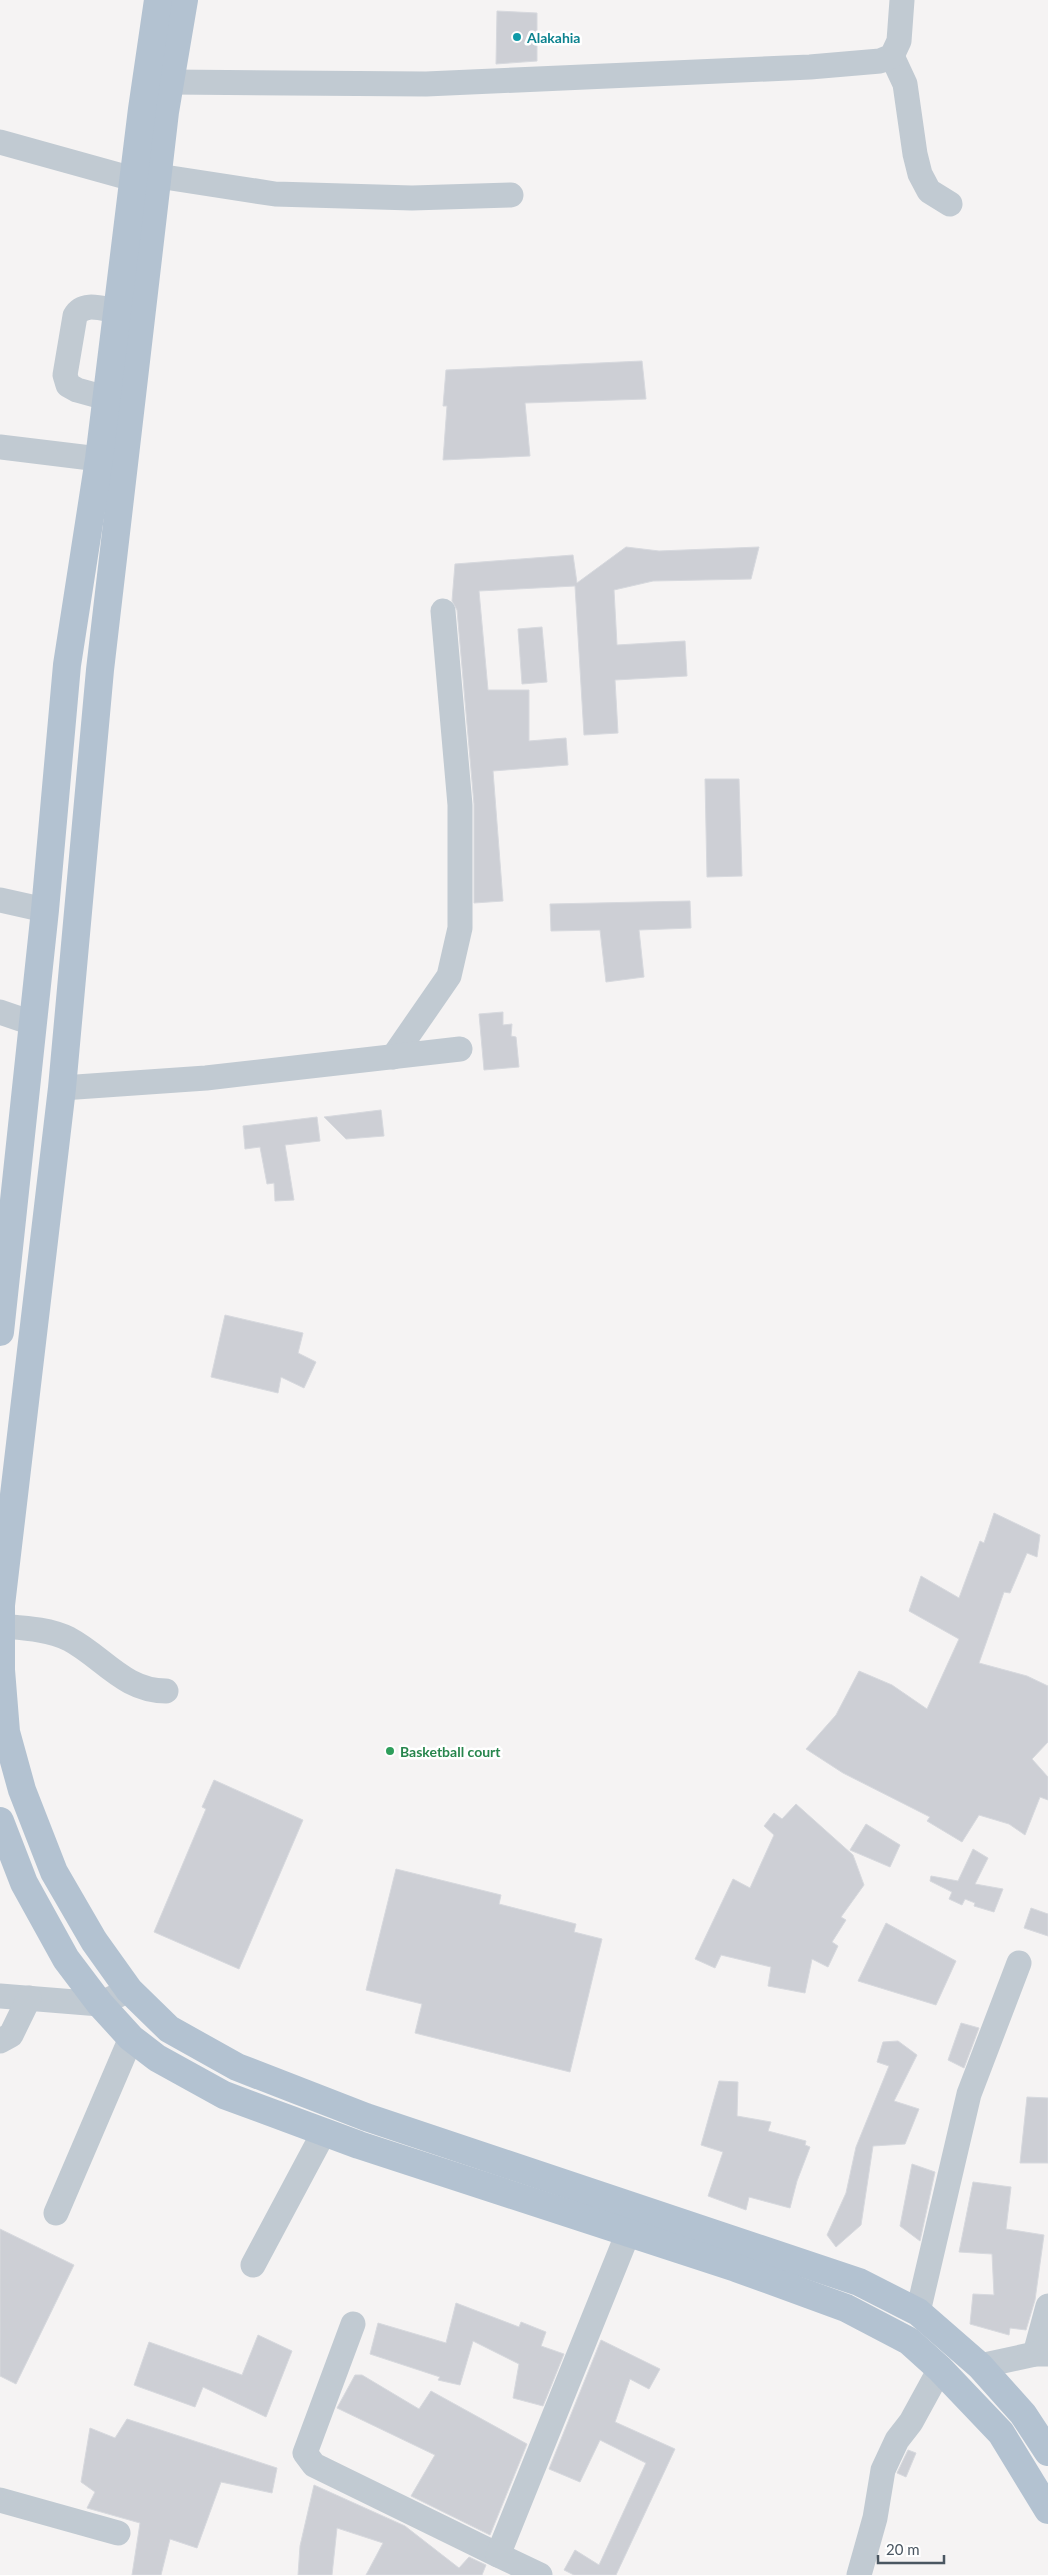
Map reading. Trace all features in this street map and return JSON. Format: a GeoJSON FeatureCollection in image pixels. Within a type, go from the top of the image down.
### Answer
{"type":"FeatureCollection","features":[{"type":"Feature","properties":{"kind":"main road"},"geometry":{"type":"LineString","coordinates":[[158,0],[146,178],[62,1088],[1,1604],[1,1670],[6,1732],[22,1790],[54,1872],[94,1941],[129,1990],[169,2029],[237,2067],[366,2117],[860,2282],[918,2312],[980,2366],[1023,2414],[1048,2452]]}},
{"type":"Feature","properties":{"kind":"main road"},"geometry":{"type":"LineString","coordinates":[[0,1332],[45,910],[68,665],[98,459],[117,310],[146,178],[170,82],[184,0]]}},
{"type":"Feature","properties":{"kind":"main road"},"geometry":{"type":"LineString","coordinates":[[68,665],[100,670]]}},
{"type":"Feature","properties":{"kind":"main road"},"geometry":{"type":"LineString","coordinates":[[0,1821],[24,1883],[66,1959],[100,2004],[131,2038],[157,2058],[224,2095],[324,2132],[736,2268],[846,2308],[909,2341],[940,2369],[1001,2433],[1048,2510]]}},
{"type":"Feature","properties":{"kind":"street"},"geometry":{"type":"LineString","coordinates":[[170,82],[426,84],[810,67],[880,61],[892,56],[899,41],[902,0]]}},
{"type":"Feature","properties":{"kind":"street"},"geometry":{"type":"LineString","coordinates":[[892,56],[905,84],[915,154],[920,174],[929,191],[950,204]]}},
{"type":"Feature","properties":{"kind":"street"},"geometry":{"type":"LineString","coordinates":[[0,142],[146,178],[275,194],[412,198],[511,195]]}},
{"type":"Feature","properties":{"kind":"street"},"geometry":{"type":"LineString","coordinates":[[106,398],[77,390],[68,385],[65,375],[75,316],[78,310],[86,306],[117,310]]}},
{"type":"Feature","properties":{"kind":"street"},"geometry":{"type":"LineString","coordinates":[[0,447],[98,459]]}},
{"type":"Feature","properties":{"kind":"street"},"geometry":{"type":"LineString","coordinates":[[393,1056],[449,976],[460,928],[460,805],[444,611]]}},
{"type":"Feature","properties":{"kind":"street"},"geometry":{"type":"LineString","coordinates":[[0,900],[45,910]]}},
{"type":"Feature","properties":{"kind":"street"},"geometry":{"type":"LineString","coordinates":[[0,1012],[32,1023]]}},
{"type":"Feature","properties":{"kind":"street"},"geometry":{"type":"LineString","coordinates":[[62,1088],[206,1078],[460,1049]]}},
{"type":"Feature","properties":{"kind":"street"},"geometry":{"type":"LineString","coordinates":[[1,1626],[35,1629],[69,1639],[126,1681],[151,1691],[166,1691]]}},
{"type":"Feature","properties":{"kind":"street"},"geometry":{"type":"LineString","coordinates":[[918,2312],[938,2236],[969,2094],[1020,1963]]}},
{"type":"Feature","properties":{"kind":"street"},"geometry":{"type":"LineString","coordinates":[[0,1996],[100,2004],[129,1990]]}},
{"type":"Feature","properties":{"kind":"street"},"geometry":{"type":"LineString","coordinates":[[0,2040],[11,2036],[29,1998]]}},
{"type":"Feature","properties":{"kind":"street"},"geometry":{"type":"LineString","coordinates":[[56,2213],[131,2038]]}},
{"type":"Feature","properties":{"kind":"street"},"geometry":{"type":"LineString","coordinates":[[254,2266],[324,2132]]}},
{"type":"Feature","properties":{"kind":"street"},"geometry":{"type":"LineString","coordinates":[[498,2555],[628,2233]]}},
{"type":"Feature","properties":{"kind":"street"},"geometry":{"type":"LineString","coordinates":[[980,2366],[1041,2354],[1048,2306]]}},
{"type":"Feature","properties":{"kind":"street"},"geometry":{"type":"LineString","coordinates":[[353,2324],[305,2452],[314,2465],[540,2575]]}},
{"type":"Feature","properties":{"kind":"street"},"geometry":{"type":"LineString","coordinates":[[859,2575],[875,2518],[883,2470],[897,2440],[910,2422],[940,2369]]}},
{"type":"Feature","properties":{"kind":"street"},"geometry":{"type":"LineString","coordinates":[[0,2500],[118,2533]]}},
{"type":"Feature","properties":{"kind":"building","name":"Alakahia"},"geometry":{"type":"Polygon","coordinates":[[[497,11],[537,13],[537,61],[496,64],[497,11]]]}},
{"type":"Feature","properties":{"kind":"building"},"geometry":{"type":"Polygon","coordinates":[[[642,361],[646,399],[525,403],[530,456],[443,460],[447,406],[443,406],[446,370],[642,361]]]}},
{"type":"Feature","properties":{"kind":"building"},"geometry":{"type":"Polygon","coordinates":[[[626,547],[659,551],[759,547],[751,579],[653,581],[614,590],[617,645],[685,641],[687,676],[615,680],[618,733],[584,735],[575,586],[479,591],[488,690],[529,690],[529,741],[566,738],[568,765],[493,771],[503,901],[474,903],[474,804],[457,610],[452,601],[455,564],[573,555],[577,583],[626,547]]]}},
{"type":"Feature","properties":{"kind":"building"},"geometry":{"type":"Polygon","coordinates":[[[542,627],[547,682],[522,684],[518,629],[542,627]]]}},
{"type":"Feature","properties":{"kind":"building"},"geometry":{"type":"Polygon","coordinates":[[[705,779],[739,779],[742,876],[707,877],[705,779]]]}},
{"type":"Feature","properties":{"kind":"building"},"geometry":{"type":"Polygon","coordinates":[[[690,901],[691,928],[639,930],[644,977],[606,982],[600,930],[551,931],[550,904],[690,901]]]}},
{"type":"Feature","properties":{"kind":"building"},"geometry":{"type":"Polygon","coordinates":[[[503,1012],[503,1025],[512,1024],[511,1036],[516,1037],[519,1067],[484,1070],[479,1014],[503,1012]]]}},
{"type":"Feature","properties":{"kind":"building"},"geometry":{"type":"Polygon","coordinates":[[[381,1110],[384,1136],[346,1139],[324,1117],[381,1110]]]}},
{"type":"Feature","properties":{"kind":"building"},"geometry":{"type":"Polygon","coordinates":[[[317,1117],[320,1141],[285,1145],[294,1200],[275,1201],[274,1183],[267,1184],[260,1147],[245,1149],[243,1126],[317,1117]]]}},
{"type":"Feature","properties":{"kind":"building"},"geometry":{"type":"Polygon","coordinates":[[[225,1315],[303,1333],[298,1353],[316,1362],[304,1388],[281,1377],[278,1393],[211,1377],[225,1315]]]}},
{"type":"Feature","properties":{"kind":"building"},"geometry":{"type":"Polygon","coordinates":[[[994,1513],[1040,1535],[1037,1557],[1027,1553],[1010,1593],[1004,1592],[979,1663],[1027,1676],[1048,1686],[1048,1742],[1032,1759],[1048,1777],[1048,1800],[1040,1797],[1025,1835],[1009,1824],[979,1815],[962,1842],[927,1821],[930,1817],[843,1773],[806,1749],[836,1715],[859,1671],[892,1685],[927,1709],[959,1639],[909,1611],[921,1576],[959,1598],[980,1541],[984,1543],[994,1513]]]}},
{"type":"Feature","properties":{"kind":"building"},"geometry":{"type":"Polygon","coordinates":[[[214,1780],[303,1820],[239,1969],[154,1932],[206,1809],[202,1807],[214,1780]]]}},
{"type":"Feature","properties":{"kind":"building"},"geometry":{"type":"Polygon","coordinates":[[[796,1804],[853,1855],[864,1885],[841,1917],[846,1920],[832,1942],[838,1946],[828,1967],[812,1959],[805,1993],[768,1986],[771,1967],[721,1955],[715,1968],[695,1959],[733,1879],[750,1888],[774,1835],[764,1826],[774,1813],[782,1819],[796,1804]]]}},
{"type":"Feature","properties":{"kind":"building"},"geometry":{"type":"Polygon","coordinates":[[[866,1824],[900,1845],[890,1867],[850,1850],[866,1824]]]}},
{"type":"Feature","properties":{"kind":"building"},"geometry":{"type":"Polygon","coordinates":[[[973,1849],[988,1858],[975,1884],[1003,1889],[994,1912],[974,1906],[975,1903],[965,1899],[962,1905],[949,1899],[952,1892],[930,1881],[931,1876],[958,1881],[973,1849]]]}},
{"type":"Feature","properties":{"kind":"building"},"geometry":{"type":"Polygon","coordinates":[[[396,1869],[501,1895],[499,1904],[576,1924],[574,1932],[602,1939],[570,2072],[415,2033],[422,2004],[366,1990],[396,1869]]]}},
{"type":"Feature","properties":{"kind":"building"},"geometry":{"type":"Polygon","coordinates":[[[1031,1908],[1048,1914],[1048,1936],[1024,1928],[1031,1908]]]}},
{"type":"Feature","properties":{"kind":"building"},"geometry":{"type":"Polygon","coordinates":[[[886,1923],[956,1961],[936,2005],[858,1981],[886,1923]]]}},
{"type":"Feature","properties":{"kind":"building"},"geometry":{"type":"Polygon","coordinates":[[[961,2023],[979,2028],[964,2068],[948,2060],[961,2023]]]}},
{"type":"Feature","properties":{"kind":"building"},"geometry":{"type":"Polygon","coordinates":[[[898,2041],[917,2055],[894,2101],[919,2109],[905,2144],[873,2146],[861,2225],[836,2247],[827,2235],[846,2193],[856,2147],[889,2066],[877,2062],[883,2042],[898,2041]]]}},
{"type":"Feature","properties":{"kind":"building"},"geometry":{"type":"Polygon","coordinates":[[[719,2081],[738,2082],[737,2116],[771,2122],[768,2131],[806,2141],[805,2145],[810,2147],[797,2181],[790,2208],[749,2197],[746,2210],[708,2196],[723,2152],[701,2145],[719,2081]]]}},
{"type":"Feature","properties":{"kind":"building"},"geometry":{"type":"Polygon","coordinates":[[[1027,2097],[1048,2098],[1048,2163],[1020,2163],[1027,2097]]]}},
{"type":"Feature","properties":{"kind":"building"},"geometry":{"type":"Polygon","coordinates":[[[912,2164],[935,2172],[920,2241],[900,2226],[912,2164]]]}},
{"type":"Feature","properties":{"kind":"building"},"geometry":{"type":"Polygon","coordinates":[[[973,2182],[1011,2187],[1006,2229],[1044,2235],[1035,2300],[1026,2330],[1010,2328],[1009,2335],[970,2324],[973,2294],[994,2295],[992,2254],[959,2252],[973,2182]]]}},
{"type":"Feature","properties":{"kind":"building"},"geometry":{"type":"Polygon","coordinates":[[[0,2229],[74,2265],[16,2384],[0,2376],[0,2229]]]}},
{"type":"Feature","properties":{"kind":"building"},"geometry":{"type":"Polygon","coordinates":[[[456,2303],[519,2327],[521,2322],[546,2332],[541,2346],[564,2354],[543,2406],[513,2398],[519,2364],[473,2341],[460,2385],[438,2380],[440,2377],[370,2354],[378,2323],[446,2343],[456,2303]]]}},
{"type":"Feature","properties":{"kind":"building"},"geometry":{"type":"Polygon","coordinates":[[[258,2335],[292,2351],[266,2417],[203,2387],[195,2407],[134,2385],[149,2342],[242,2375],[258,2335]]]}},
{"type":"Feature","properties":{"kind":"building"},"geometry":{"type":"Polygon","coordinates":[[[601,2340],[660,2369],[649,2389],[630,2379],[615,2422],[675,2449],[616,2575],[574,2575],[564,2570],[575,2550],[599,2565],[646,2463],[600,2440],[580,2482],[549,2469],[601,2340]]]}},
{"type":"Feature","properties":{"kind":"building"},"geometry":{"type":"Polygon","coordinates":[[[355,2375],[362,2375],[419,2409],[431,2391],[527,2444],[490,2535],[411,2496],[435,2455],[337,2408],[355,2375]]]}},
{"type":"Feature","properties":{"kind":"building"},"geometry":{"type":"Polygon","coordinates":[[[127,2419],[277,2468],[272,2493],[221,2482],[197,2548],[170,2539],[161,2575],[132,2575],[140,2523],[87,2508],[95,2492],[81,2482],[90,2428],[115,2438],[127,2419]]]}},
{"type":"Feature","properties":{"kind":"building"},"geometry":{"type":"Polygon","coordinates":[[[908,2450],[916,2453],[906,2477],[897,2473],[908,2450]]]}},
{"type":"Feature","properties":{"kind":"building"},"geometry":{"type":"Polygon","coordinates":[[[314,2485],[405,2526],[459,2568],[469,2557],[486,2565],[482,2575],[366,2575],[383,2543],[337,2528],[332,2575],[298,2575],[300,2546],[314,2485]]]}},
{"type":"Feature","properties":{"kind":"place","name":"Alakahia"},"geometry":{"type":"Point","coordinates":[517,37]}},
{"type":"Feature","properties":{"kind":"place","name":"Basketball court"},"geometry":{"type":"Point","coordinates":[390,1751]}}]}
